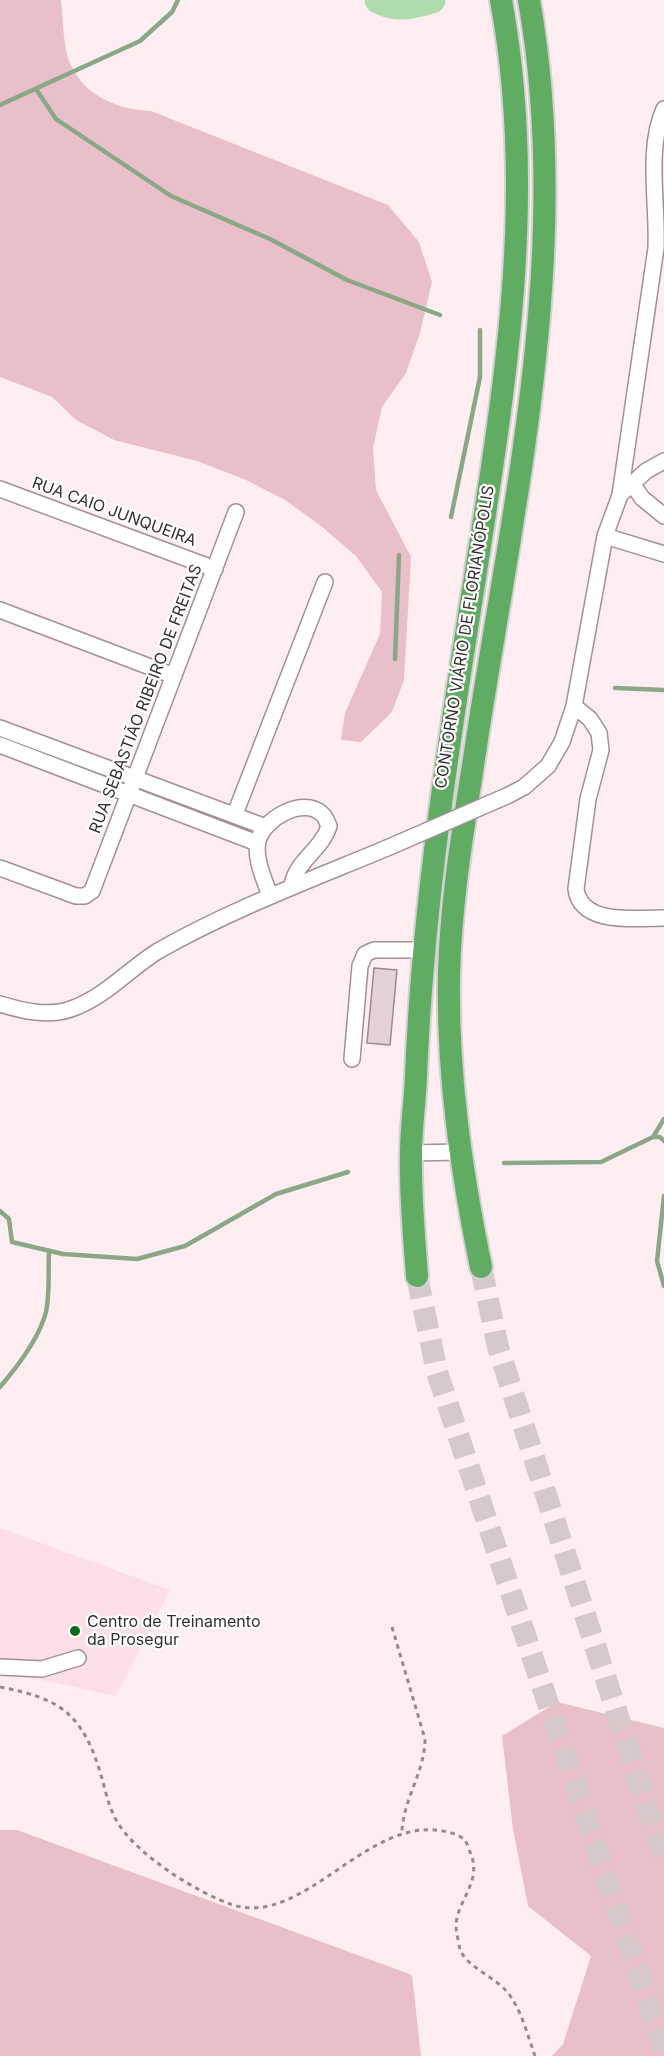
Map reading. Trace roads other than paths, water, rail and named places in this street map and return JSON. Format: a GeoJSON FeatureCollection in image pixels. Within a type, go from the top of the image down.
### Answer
{"type":"FeatureCollection","features":[{"type":"Feature","properties":{"kind":"highway","name":"CONTORNO VIÁRIO DE FLORIANÓPOLIS"},"geometry":{"type":"LineString","coordinates":[[417,1276],[411,1153],[422,950],[436,823],[496,444],[514,293],[518,225],[518,144],[512,72],[501,0]]}},
{"type":"Feature","properties":{"kind":"highway","name":"CONTORNO VIÁRIO DE FLORIANÓPOLIS"},"geometry":{"type":"LineString","coordinates":[[481,1267],[460,1152],[450,1037],[449,972],[464,827],[523,448],[544,272],[545,143],[538,58],[529,0]]}},
{"type":"Feature","properties":{"kind":"street"},"geometry":{"type":"LineString","coordinates":[[0,1004],[50,1014],[72,1009],[99,994],[158,952],[270,896],[510,795],[524,787],[548,766],[562,742],[574,706],[605,536],[620,495],[656,248],[658,218],[654,144],[664,109]]}},
{"type":"Feature","properties":{"kind":"street"},"geometry":{"type":"LineString","coordinates":[[620,495],[645,471],[664,461]]}},
{"type":"Feature","properties":{"kind":"street"},"geometry":{"type":"LineString","coordinates":[[632,483],[642,498],[664,516]]}},
{"type":"Feature","properties":{"kind":"street","name":"RUA CAIO JUNQUEIRA"},"geometry":{"type":"LineString","coordinates":[[0,489],[215,569]]}},
{"type":"Feature","properties":{"kind":"street","name":"RUA SEBASTIÃO RIBEIRO DE FREITAS"},"geometry":{"type":"LineString","coordinates":[[0,868],[76,896],[86,896],[96,883],[236,512]]}},
{"type":"Feature","properties":{"kind":"street"},"geometry":{"type":"LineString","coordinates":[[605,536],[664,554]]}},
{"type":"Feature","properties":{"kind":"street"},"geometry":{"type":"LineString","coordinates":[[235,814],[325,582]]}},
{"type":"Feature","properties":{"kind":"street"},"geometry":{"type":"LineString","coordinates":[[0,610],[174,676]]}},
{"type":"Feature","properties":{"kind":"street"},"geometry":{"type":"LineString","coordinates":[[574,706],[590,719],[599,734],[601,750],[588,799],[576,890],[577,900],[583,908],[608,916],[664,918]]}},
{"type":"Feature","properties":{"kind":"street"},"geometry":{"type":"LineString","coordinates":[[0,728],[263,826]]}},
{"type":"Feature","properties":{"kind":"street"},"geometry":{"type":"LineString","coordinates":[[0,745],[257,843]]}},
{"type":"Feature","properties":{"kind":"street"},"geometry":{"type":"LineString","coordinates":[[270,896],[258,854],[257,843],[263,826],[282,814],[311,808],[323,814],[329,826],[326,836],[293,875],[292,887]]}},
{"type":"Feature","properties":{"kind":"street"},"geometry":{"type":"LineString","coordinates":[[352,1059],[360,966],[365,954],[374,950],[422,950]]}},
{"type":"Feature","properties":{"kind":"street"},"geometry":{"type":"LineString","coordinates":[[411,1153],[460,1152]]}},
{"type":"Feature","properties":{"kind":"street"},"geometry":{"type":"LineString","coordinates":[[0,1667],[42,1669],[78,1658]]}},
{"type":"Feature","properties":{"kind":"waterway"},"geometry":{"type":"LineString","coordinates":[[0,105],[140,41],[172,12],[178,0]]}},
{"type":"Feature","properties":{"kind":"waterway"},"geometry":{"type":"LineString","coordinates":[[378,0],[391,5],[405,6],[432,0]]}},
{"type":"Feature","properties":{"kind":"waterway"},"geometry":{"type":"LineString","coordinates":[[36,89],[56,119],[171,196],[270,239],[347,280],[440,315]]}},
{"type":"Feature","properties":{"kind":"waterway"},"geometry":{"type":"LineString","coordinates":[[451,517],[480,377],[480,330]]}},
{"type":"Feature","properties":{"kind":"waterway"},"geometry":{"type":"LineString","coordinates":[[395,659],[399,555]]}},
{"type":"Feature","properties":{"kind":"waterway"},"geometry":{"type":"LineString","coordinates":[[615,688],[664,690]]}},
{"type":"Feature","properties":{"kind":"waterway"},"geometry":{"type":"LineString","coordinates":[[504,1163],[601,1162],[653,1137],[664,1119]]}},
{"type":"Feature","properties":{"kind":"waterway"},"geometry":{"type":"LineString","coordinates":[[653,1137],[660,1137],[664,1141]]}},
{"type":"Feature","properties":{"kind":"waterway"},"geometry":{"type":"LineString","coordinates":[[0,1211],[9,1219],[12,1242],[63,1254],[137,1259],[185,1246],[276,1194],[348,1172]]}},
{"type":"Feature","properties":{"kind":"waterway"},"geometry":{"type":"LineString","coordinates":[[664,1196],[657,1261],[664,1286]]}},
{"type":"Feature","properties":{"kind":"waterway"},"geometry":{"type":"LineString","coordinates":[[0,1387],[27,1352],[43,1322],[48,1297],[49,1251]]}},
{"type":"Feature","properties":{"kind":"tunnel"},"geometry":{"type":"LineString","coordinates":[[481,1267],[498,1347],[664,1858]]}},
{"type":"Feature","properties":{"kind":"tunnel"},"geometry":{"type":"LineString","coordinates":[[417,1276],[437,1372],[664,2050]]}},
{"type":"Feature","properties":{"kind":"place","name":"Centro de Treinamento da Prosegur"},"geometry":{"type":"Point","coordinates":[75,1631]}}]}
